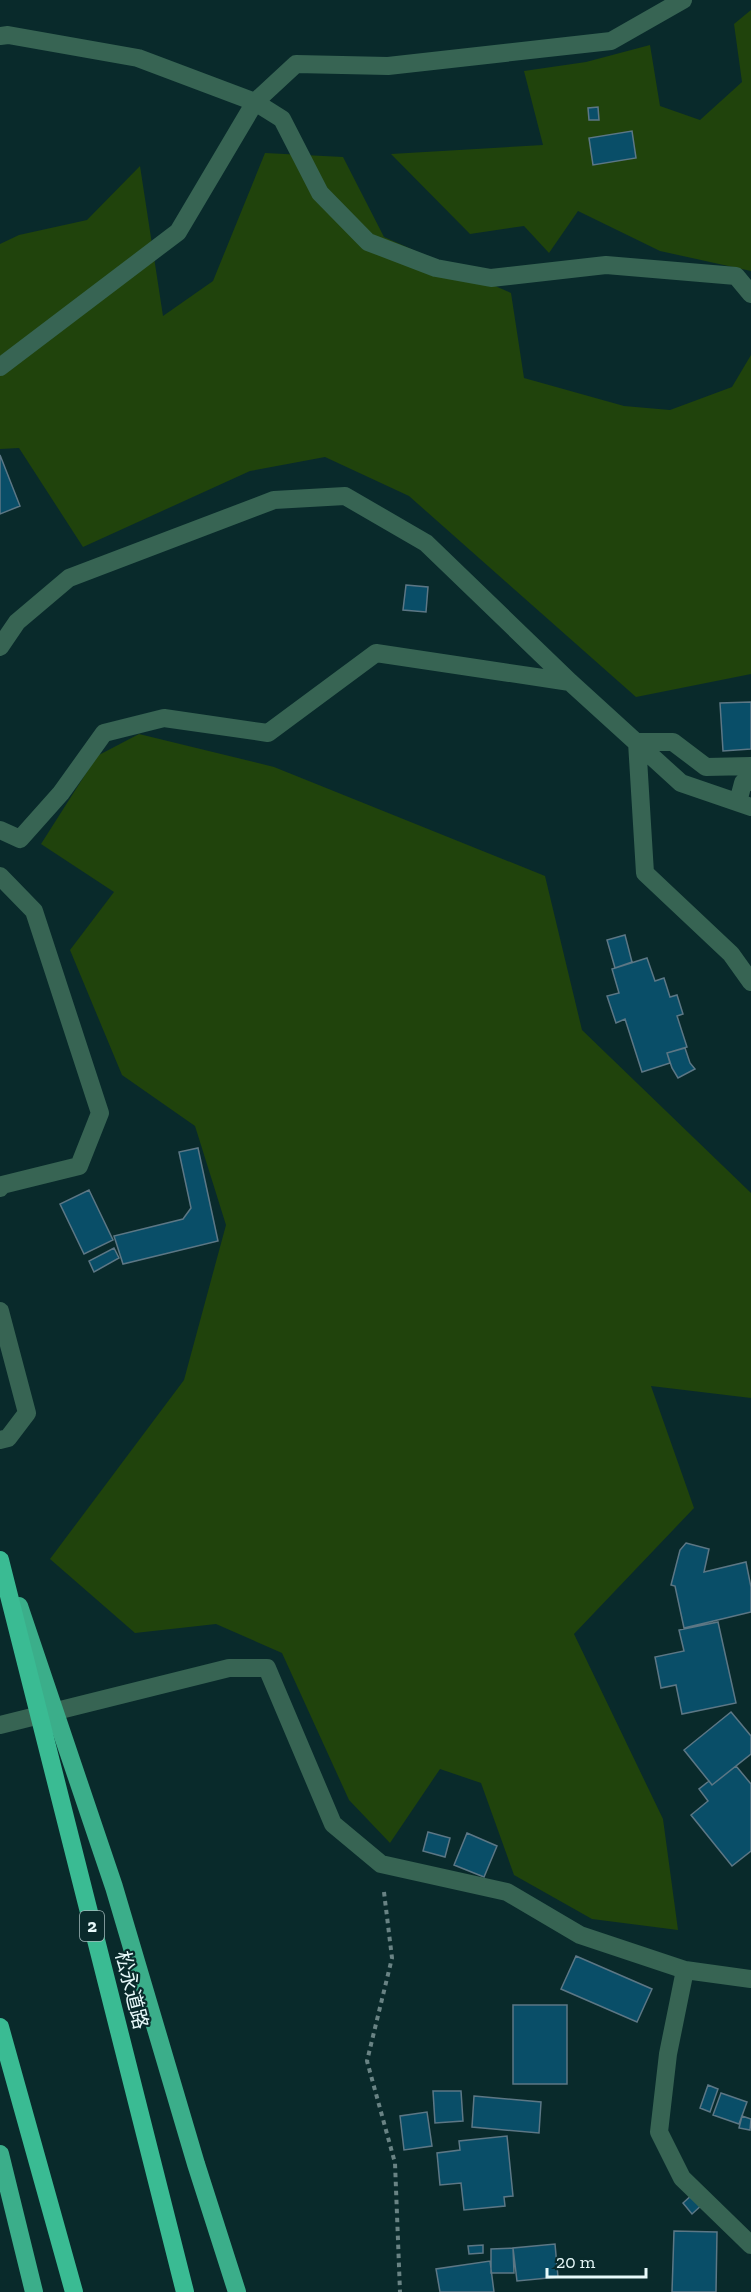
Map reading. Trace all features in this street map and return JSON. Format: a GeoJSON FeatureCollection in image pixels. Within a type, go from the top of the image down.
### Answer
{"type":"FeatureCollection","features":[{"type":"Feature","properties":{"kind":"highway"},"geometry":{"type":"LineString","coordinates":[[0,1550],[114,1887],[196,2164],[237,2292]]}},
{"type":"Feature","properties":{"kind":"highway","name":"松永道路"},"geometry":{"type":"LineString","coordinates":[[0,1560],[185,2292]]}},
{"type":"Feature","properties":{"kind":"highway"},"geometry":{"type":"LineString","coordinates":[[0,2027],[74,2292]]}},
{"type":"Feature","properties":{"kind":"highway"},"geometry":{"type":"LineString","coordinates":[[0,2154],[34,2292]]}},
{"type":"Feature","properties":{"kind":"street"},"geometry":{"type":"LineString","coordinates":[[0,367],[178,232],[255,102],[296,64],[388,66],[611,40],[683,0]]}},
{"type":"Feature","properties":{"kind":"street"},"geometry":{"type":"LineString","coordinates":[[0,36],[8,35],[138,58],[255,102],[282,119],[320,193],[368,242],[436,268],[491,278],[606,265],[736,276],[751,294]]}},
{"type":"Feature","properties":{"kind":"street"},"geometry":{"type":"LineString","coordinates":[[0,647],[18,622],[69,578],[274,500],[345,496],[426,543],[570,682],[681,783],[744,805],[743,783],[751,782]]}},
{"type":"Feature","properties":{"kind":"street"},"geometry":{"type":"LineString","coordinates":[[0,830],[20,839],[61,793],[105,733],[164,718],[268,733],[376,653],[570,682]]}},
{"type":"Feature","properties":{"kind":"street"},"geometry":{"type":"LineString","coordinates":[[637,742],[673,742],[706,767],[751,766]]}},
{"type":"Feature","properties":{"kind":"street"},"geometry":{"type":"LineString","coordinates":[[637,742],[645,873],[731,954],[751,982]]}},
{"type":"Feature","properties":{"kind":"street"},"geometry":{"type":"LineString","coordinates":[[0,876],[34,911],[99,1113],[79,1166],[2,1185],[0,1188]]}},
{"type":"Feature","properties":{"kind":"street"},"geometry":{"type":"LineString","coordinates":[[0,1311],[27,1413],[8,1438],[0,1440]]}},
{"type":"Feature","properties":{"kind":"street"},"geometry":{"type":"LineString","coordinates":[[0,1725],[229,1668],[267,1668],[333,1824],[381,1864],[507,1892],[580,1935],[686,1970],[751,1979]]}},
{"type":"Feature","properties":{"kind":"street"},"geometry":{"type":"LineString","coordinates":[[686,1970],[668,2054],[659,2132],[682,2178],[751,2245]]}},
{"type":"Feature","properties":{"kind":"path"},"geometry":{"type":"LineString","coordinates":[[381,1864],[392,1958],[367,2061],[395,2163],[400,2292]]}},
{"type":"Feature","properties":{"kind":"green space"},"geometry":{"type":"Polygon","coordinates":[[[751,10],[751,271],[660,251],[578,211],[549,253],[524,226],[470,234],[391,154],[543,145],[524,71],[586,62],[650,45],[660,106],[700,120],[742,82],[734,24],[751,10]]]}},
{"type":"Feature","properties":{"kind":"green space"},"geometry":{"type":"Polygon","coordinates":[[[265,153],[343,157],[384,237],[511,293],[524,378],[624,406],[670,410],[732,387],[751,355],[751,674],[636,697],[409,496],[325,457],[250,471],[83,547],[19,448],[0,449],[0,244],[19,235],[87,220],[140,166],[163,316],[213,281],[265,153]]]}},
{"type":"Feature","properties":{"kind":"green space"},"geometry":{"type":"Polygon","coordinates":[[[139,734],[274,767],[545,876],[582,1030],[751,1193],[751,1398],[651,1386],[694,1508],[574,1634],[663,1819],[678,1930],[592,1919],[514,1875],[481,1783],[440,1769],[390,1843],[349,1800],[282,1653],[216,1624],[135,1633],[50,1559],[184,1380],[226,1225],[195,1126],[122,1075],[70,950],[114,892],[41,844],[97,756],[139,734]]]}},
{"type":"Feature","properties":{"kind":"building"},"geometry":{"type":"Polygon","coordinates":[[[598,107],[599,120],[589,120],[588,108],[598,107]]]}},
{"type":"Feature","properties":{"kind":"building"},"geometry":{"type":"Polygon","coordinates":[[[632,131],[636,158],[593,165],[589,138],[632,131]]]}},
{"type":"Feature","properties":{"kind":"building"},"geometry":{"type":"Polygon","coordinates":[[[0,455],[20,506],[0,514],[0,455]]]}},
{"type":"Feature","properties":{"kind":"building"},"geometry":{"type":"Polygon","coordinates":[[[406,585],[428,587],[426,612],[403,610],[406,585]]]}},
{"type":"Feature","properties":{"kind":"building"},"geometry":{"type":"Polygon","coordinates":[[[751,702],[751,749],[723,751],[720,703],[751,702]]]}},
{"type":"Feature","properties":{"kind":"building"},"geometry":{"type":"Polygon","coordinates":[[[625,935],[632,962],[615,968],[607,940],[625,935]]]}},
{"type":"Feature","properties":{"kind":"building"},"geometry":{"type":"Polygon","coordinates":[[[647,958],[655,981],[664,978],[670,997],[677,995],[683,1014],[677,1016],[687,1047],[667,1053],[670,1063],[642,1072],[625,1019],[616,1023],[607,996],[619,993],[612,969],[647,958]]]}},
{"type":"Feature","properties":{"kind":"building"},"geometry":{"type":"Polygon","coordinates":[[[685,1048],[690,1063],[695,1069],[678,1078],[667,1053],[685,1048]]]}},
{"type":"Feature","properties":{"kind":"building"},"geometry":{"type":"Polygon","coordinates":[[[198,1148],[218,1241],[123,1264],[114,1236],[183,1219],[191,1208],[179,1152],[198,1148]]]}},
{"type":"Feature","properties":{"kind":"building"},"geometry":{"type":"Polygon","coordinates":[[[89,1190],[113,1240],[84,1254],[60,1204],[89,1190]]]}},
{"type":"Feature","properties":{"kind":"building"},"geometry":{"type":"Polygon","coordinates":[[[114,1248],[119,1258],[94,1272],[89,1261],[114,1248]]]}},
{"type":"Feature","properties":{"kind":"building"},"geometry":{"type":"Polygon","coordinates":[[[686,1543],[709,1549],[704,1572],[746,1562],[751,1587],[751,1612],[684,1628],[675,1586],[671,1585],[680,1550],[686,1543]]]}},
{"type":"Feature","properties":{"kind":"building"},"geometry":{"type":"Polygon","coordinates":[[[718,1622],[736,1703],[682,1714],[676,1685],[661,1688],[655,1657],[684,1651],[679,1630],[718,1622]]]}},
{"type":"Feature","properties":{"kind":"building"},"geometry":{"type":"Polygon","coordinates":[[[731,1712],[751,1736],[751,1754],[712,1785],[684,1750],[731,1712]]]}},
{"type":"Feature","properties":{"kind":"building"},"geometry":{"type":"Polygon","coordinates":[[[736,1766],[751,1784],[751,1851],[732,1866],[691,1815],[708,1801],[699,1789],[709,1781],[712,1785],[736,1766]]]}},
{"type":"Feature","properties":{"kind":"building"},"geometry":{"type":"Polygon","coordinates":[[[428,1832],[450,1838],[445,1857],[423,1851],[428,1832]]]}},
{"type":"Feature","properties":{"kind":"building"},"geometry":{"type":"Polygon","coordinates":[[[467,1833],[497,1846],[484,1877],[454,1865],[467,1833]]]}},
{"type":"Feature","properties":{"kind":"building"},"geometry":{"type":"Polygon","coordinates":[[[576,1956],[652,1989],[637,2022],[561,1989],[576,1956]]]}},
{"type":"Feature","properties":{"kind":"building"},"geometry":{"type":"Polygon","coordinates":[[[513,2005],[567,2005],[567,2084],[513,2084],[513,2005]]]}},
{"type":"Feature","properties":{"kind":"building"},"geometry":{"type":"Polygon","coordinates":[[[708,2085],[718,2089],[710,2112],[700,2108],[708,2085]]]}},
{"type":"Feature","properties":{"kind":"building"},"geometry":{"type":"Polygon","coordinates":[[[433,2091],[461,2091],[463,2121],[435,2123],[433,2091]]]}},
{"type":"Feature","properties":{"kind":"building"},"geometry":{"type":"Polygon","coordinates":[[[721,2093],[747,2102],[739,2124],[713,2115],[721,2093]]]}},
{"type":"Feature","properties":{"kind":"building"},"geometry":{"type":"Polygon","coordinates":[[[474,2096],[541,2102],[539,2133],[472,2127],[474,2096]]]}},
{"type":"Feature","properties":{"kind":"building"},"geometry":{"type":"Polygon","coordinates":[[[427,2112],[432,2146],[404,2150],[400,2116],[427,2112]]]}},
{"type":"Feature","properties":{"kind":"building"},"geometry":{"type":"Polygon","coordinates":[[[742,2116],[751,2119],[750,2130],[739,2128],[742,2116]]]}},
{"type":"Feature","properties":{"kind":"building"},"geometry":{"type":"Polygon","coordinates":[[[507,2136],[513,2196],[504,2197],[505,2206],[464,2210],[461,2183],[440,2185],[437,2153],[460,2150],[459,2141],[507,2136]]]}},
{"type":"Feature","properties":{"kind":"building"},"geometry":{"type":"Polygon","coordinates":[[[694,2193],[704,2203],[692,2214],[683,2203],[694,2193]]]}},
{"type":"Feature","properties":{"kind":"building"},"geometry":{"type":"Polygon","coordinates":[[[674,2231],[717,2232],[716,2292],[672,2292],[674,2231]]]}},
{"type":"Feature","properties":{"kind":"building"},"geometry":{"type":"Polygon","coordinates":[[[555,2244],[558,2277],[517,2281],[513,2248],[555,2244]]]}},
{"type":"Feature","properties":{"kind":"building"},"geometry":{"type":"Polygon","coordinates":[[[483,2245],[483,2253],[469,2254],[468,2246],[483,2245]]]}},
{"type":"Feature","properties":{"kind":"building"},"geometry":{"type":"Polygon","coordinates":[[[513,2248],[514,2273],[491,2273],[491,2249],[513,2248]]]}},
{"type":"Feature","properties":{"kind":"building"},"geometry":{"type":"Polygon","coordinates":[[[490,2261],[494,2292],[440,2292],[436,2269],[490,2261]]]}}]}
